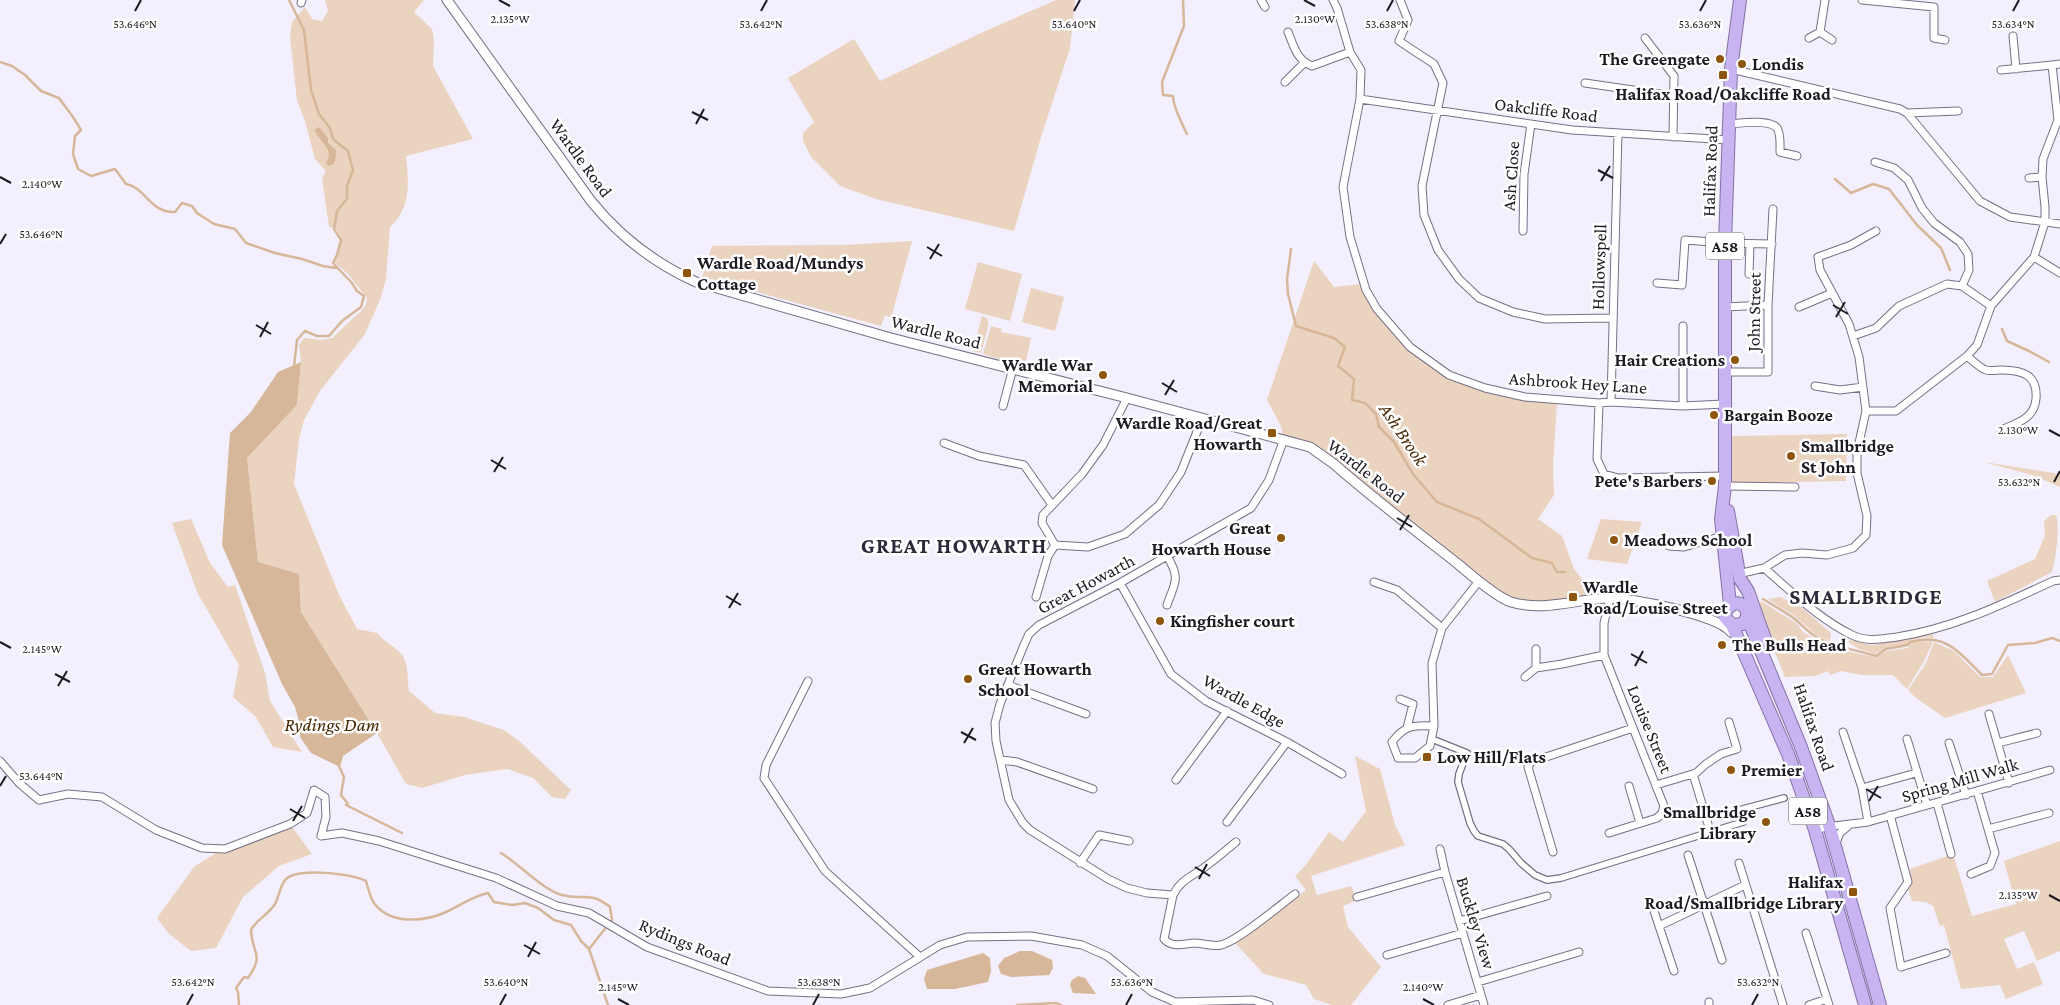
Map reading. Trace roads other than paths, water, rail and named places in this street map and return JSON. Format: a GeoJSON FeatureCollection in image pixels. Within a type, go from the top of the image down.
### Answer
{"type":"FeatureCollection","features":[{"type":"Feature","properties":{"kind":"highway","name":"Halifax Road"},"geometry":{"type":"LineString","coordinates":[[1740,0],[1731,69],[1725,243],[1725,485],[1735,577],[1729,614],[1788,754],[1815,830],[1865,1005]]}},
{"type":"Feature","properties":{"kind":"highway","name":"Halifax Road"},"geometry":{"type":"LineString","coordinates":[[1725,485],[1721,519],[1722,536],[1735,577],[1748,591],[1774,664],[1780,684],[1780,696],[1801,747],[1828,826],[1880,1005]]}},
{"type":"Feature","properties":{"kind":"highway","name":"A58"},"geometry":{"type":"LineString","coordinates":[[1729,614],[1739,625],[1747,617],[1780,696]]}},
{"type":"Feature","properties":{"kind":"street","name":"Wardle Road"},"geometry":{"type":"LineString","coordinates":[[448,0],[591,201],[610,224],[639,250],[659,263],[696,282],[891,338],[1013,368],[1310,447],[1323,455],[1479,581],[1509,602],[1551,607],[1610,598],[1651,604],[1699,615],[1729,614]]}},
{"type":"Feature","properties":{"kind":"street","name":"Ashbrook Hey Lane"},"geometry":{"type":"LineString","coordinates":[[1333,0],[1350,52],[1360,70],[1360,99],[1343,187],[1350,237],[1366,290],[1377,309],[1410,347],[1449,375],[1485,388],[1525,397],[1599,403],[1683,406],[1724,404]]}},
{"type":"Feature","properties":{"kind":"street"},"geometry":{"type":"LineString","coordinates":[[1400,0],[1408,20],[1398,41],[1434,64],[1443,83],[1422,186],[1424,215],[1438,250],[1459,279],[1479,298],[1513,312],[1545,319],[1612,318]]}},
{"type":"Feature","properties":{"kind":"street"},"geometry":{"type":"LineString","coordinates":[[1820,32],[1825,0]]}},
{"type":"Feature","properties":{"kind":"street"},"geometry":{"type":"LineString","coordinates":[[1862,0],[1934,7],[1934,38],[1945,40]]}},
{"type":"Feature","properties":{"kind":"street"},"geometry":{"type":"LineString","coordinates":[[1288,32],[1297,55],[1304,63],[1312,66],[1350,52]]}},
{"type":"Feature","properties":{"kind":"street"},"geometry":{"type":"LineString","coordinates":[[1809,38],[1820,32]]}},
{"type":"Feature","properties":{"kind":"street"},"geometry":{"type":"LineString","coordinates":[[1820,32],[1832,40]]}},
{"type":"Feature","properties":{"kind":"street"},"geometry":{"type":"LineString","coordinates":[[2014,36],[2016,69]]}},
{"type":"Feature","properties":{"kind":"street"},"geometry":{"type":"LineString","coordinates":[[1645,38],[1674,76],[1673,137]]}},
{"type":"Feature","properties":{"kind":"street"},"geometry":{"type":"LineString","coordinates":[[1285,82],[1304,63]]}},
{"type":"Feature","properties":{"kind":"street"},"geometry":{"type":"LineString","coordinates":[[1866,411],[1896,411],[1967,356],[1977,345],[1991,306],[2034,257],[2044,222],[2043,159],[2057,134],[2056,64],[2001,70]]}},
{"type":"Feature","properties":{"kind":"street"},"geometry":{"type":"LineString","coordinates":[[1731,69],[1900,109],[1907,113],[1980,201],[2010,217],[2060,224]]}},
{"type":"Feature","properties":{"kind":"street"},"geometry":{"type":"LineString","coordinates":[[1585,83],[1674,96]]}},
{"type":"Feature","properties":{"kind":"street","name":"Oakcliffe Road"},"geometry":{"type":"LineString","coordinates":[[1360,99],[1572,130],[1729,140]]}},
{"type":"Feature","properties":{"kind":"street"},"geometry":{"type":"LineString","coordinates":[[1907,113],[1958,111]]}},
{"type":"Feature","properties":{"kind":"street"},"geometry":{"type":"LineString","coordinates":[[1730,124],[1769,122],[1776,127],[1780,134],[1780,152],[1797,156]]}},
{"type":"Feature","properties":{"kind":"street","name":"Ash Close"},"geometry":{"type":"LineString","coordinates":[[1523,231],[1524,174],[1531,124]]}},
{"type":"Feature","properties":{"kind":"street","name":"Hollowspell"},"geometry":{"type":"LineString","coordinates":[[1611,402],[1618,133]]}},
{"type":"Feature","properties":{"kind":"street"},"geometry":{"type":"LineString","coordinates":[[1875,162],[1894,168],[1908,180],[1922,208],[1934,223],[1960,242],[1968,254],[1969,270],[1962,286]]}},
{"type":"Feature","properties":{"kind":"street"},"geometry":{"type":"LineString","coordinates":[[2029,178],[2042,177]]}},
{"type":"Feature","properties":{"kind":"street","name":"John Street"},"geometry":{"type":"LineString","coordinates":[[1724,372],[1768,372],[1768,305],[1773,209]]}},
{"type":"Feature","properties":{"kind":"street"},"geometry":{"type":"LineString","coordinates":[[1735,577],[1764,568],[1784,555],[1802,553],[1827,555],[1853,548],[1866,535],[1867,516],[1858,473],[1857,452],[1866,411],[1859,357],[1849,324],[1820,270],[1818,257],[1851,245],[1876,231]]}},
{"type":"Feature","properties":{"kind":"street"},"geometry":{"type":"LineString","coordinates":[[1657,283],[1682,285],[1685,240],[1772,244]]}},
{"type":"Feature","properties":{"kind":"street"},"geometry":{"type":"LineString","coordinates":[[1749,274],[1750,244]]}},
{"type":"Feature","properties":{"kind":"street"},"geometry":{"type":"LineString","coordinates":[[2034,257],[2060,273]]}},
{"type":"Feature","properties":{"kind":"street"},"geometry":{"type":"LineString","coordinates":[[1853,336],[1876,328],[1899,306],[1947,284],[1962,286],[1991,306]]}},
{"type":"Feature","properties":{"kind":"street"},"geometry":{"type":"LineString","coordinates":[[1799,306],[1832,293]]}},
{"type":"Feature","properties":{"kind":"street"},"geometry":{"type":"LineString","coordinates":[[1724,307],[1768,305]]}},
{"type":"Feature","properties":{"kind":"street"},"geometry":{"type":"LineString","coordinates":[[1683,326],[1683,406]]}},
{"type":"Feature","properties":{"kind":"street"},"geometry":{"type":"LineString","coordinates":[[1967,356],[1986,370],[2010,370],[2027,374],[2037,389],[2035,407],[2026,419],[2001,430]]}},
{"type":"Feature","properties":{"kind":"street"},"geometry":{"type":"LineString","coordinates":[[1003,406],[1013,368]]}},
{"type":"Feature","properties":{"kind":"street"},"geometry":{"type":"LineString","coordinates":[[1815,386],[1840,390],[1864,387]]}},
{"type":"Feature","properties":{"kind":"street"},"geometry":{"type":"LineString","coordinates":[[1055,545],[1042,523],[1044,515],[1082,474],[1103,445],[1126,398]]}},
{"type":"Feature","properties":{"kind":"street"},"geometry":{"type":"LineString","coordinates":[[1599,403],[1597,459],[1604,474],[1618,478],[1725,485],[1795,487]]}},
{"type":"Feature","properties":{"kind":"street"},"geometry":{"type":"LineString","coordinates":[[1055,545],[1088,547],[1125,534],[1159,504],[1182,472],[1202,418]]}},
{"type":"Feature","properties":{"kind":"street","name":"Great Howarth"},"geometry":{"type":"LineString","coordinates":[[1174,895],[1147,893],[1127,888],[1108,879],[1042,838],[1023,823],[1009,800],[996,741],[995,723],[1000,704],[1024,645],[1029,634],[1034,629],[1120,583],[1251,508],[1269,480],[1284,439]]}},
{"type":"Feature","properties":{"kind":"street"},"geometry":{"type":"LineString","coordinates":[[944,443],[979,456],[1024,465],[1052,505]]}},
{"type":"Feature","properties":{"kind":"street"},"geometry":{"type":"LineString","coordinates":[[1668,546],[1684,547],[1722,536]]}},
{"type":"Feature","properties":{"kind":"street"},"geometry":{"type":"LineString","coordinates":[[1036,597],[1048,556],[1055,545]]}},
{"type":"Feature","properties":{"kind":"street"},"geometry":{"type":"LineString","coordinates":[[1166,604],[1177,577],[1167,556]]}},
{"type":"Feature","properties":{"kind":"street"},"geometry":{"type":"LineString","coordinates":[[1764,568],[1830,622],[1854,636],[1875,640],[1927,632],[1984,613],[2054,580],[2060,580]]}},
{"type":"Feature","properties":{"kind":"street"},"geometry":{"type":"LineString","coordinates":[[1434,726],[1415,725],[1400,730],[1392,742],[1398,758],[1416,758],[1430,746],[1434,726],[1432,663],[1442,628],[1479,581]]}},
{"type":"Feature","properties":{"kind":"street"},"geometry":{"type":"LineString","coordinates":[[1374,582],[1397,590],[1442,628]]}},
{"type":"Feature","properties":{"kind":"street","name":"Wardle Edge"},"geometry":{"type":"LineString","coordinates":[[1120,583],[1171,674],[1206,701],[1287,742],[1342,774]]}},
{"type":"Feature","properties":{"kind":"street","name":"Louise Street"},"geometry":{"type":"LineString","coordinates":[[1610,598],[1604,623],[1604,655],[1664,806],[1657,818],[1640,823]]}},
{"type":"Feature","properties":{"kind":"street","name":"Wardle Road"},"geometry":{"type":"LineString","coordinates":[[1699,615],[1729,614]]}},
{"type":"Feature","properties":{"kind":"street"},"geometry":{"type":"LineString","coordinates":[[1536,649],[1536,668]]}},
{"type":"Feature","properties":{"kind":"street"},"geometry":{"type":"LineString","coordinates":[[1525,677],[1536,668],[1604,655]]}},
{"type":"Feature","properties":{"kind":"street"},"geometry":{"type":"LineString","coordinates":[[808,681],[766,765],[764,778],[825,870],[920,957]]}},
{"type":"Feature","properties":{"kind":"street"},"geometry":{"type":"LineString","coordinates":[[1008,685],[1086,714]]}},
{"type":"Feature","properties":{"kind":"street"},"geometry":{"type":"LineString","coordinates":[[1400,700],[1413,704],[1407,728]]}},
{"type":"Feature","properties":{"kind":"street"},"geometry":{"type":"LineString","coordinates":[[1176,780],[1227,711]]}},
{"type":"Feature","properties":{"kind":"street"},"geometry":{"type":"LineString","coordinates":[[1989,714],[2009,782]]}},
{"type":"Feature","properties":{"kind":"street"},"geometry":{"type":"LineString","coordinates":[[1656,785],[1694,774],[1721,754],[1738,750],[1729,722]]}},
{"type":"Feature","properties":{"kind":"street"},"geometry":{"type":"LineString","coordinates":[[1552,852],[1528,768],[1531,762],[1633,728]]}},
{"type":"Feature","properties":{"kind":"street"},"geometry":{"type":"LineString","coordinates":[[1844,732],[1862,788],[1868,822]]}},
{"type":"Feature","properties":{"kind":"street"},"geometry":{"type":"LineString","coordinates":[[1998,743],[2037,733]]}},
{"type":"Feature","properties":{"kind":"street"},"geometry":{"type":"LineString","coordinates":[[1432,739],[1467,753],[1458,782],[1470,823],[1478,836],[1508,848],[1529,869],[1547,880],[1561,878],[1743,822],[1740,810],[1784,798]]}},
{"type":"Feature","properties":{"kind":"street"},"geometry":{"type":"LineString","coordinates":[[1907,739],[1927,805]]}},
{"type":"Feature","properties":{"kind":"street"},"geometry":{"type":"LineString","coordinates":[[1227,822],[1287,742]]}},
{"type":"Feature","properties":{"kind":"street"},"geometry":{"type":"LineString","coordinates":[[1950,743],[1966,794]]}},
{"type":"Feature","properties":{"kind":"street"},"geometry":{"type":"LineString","coordinates":[[1000,760],[1017,762],[1093,789]]}},
{"type":"Feature","properties":{"kind":"street","name":"Rydings Road"},"geometry":{"type":"LineString","coordinates":[[0,761],[19,783],[39,800],[68,794],[102,797],[156,830],[202,848],[225,849],[290,824],[308,813],[314,790],[325,797],[326,817],[321,836],[342,833],[379,841],[496,878],[557,906],[589,913],[647,947],[768,991],[841,994],[870,988],[940,945],[967,937],[1031,936],[1082,945],[1107,956],[1152,992],[1175,1002],[1253,1000],[1269,1005]]}},
{"type":"Feature","properties":{"kind":"street","name":"Spring Mill Walk"},"geometry":{"type":"LineString","coordinates":[[1815,830],[1828,826],[1848,826],[1868,822],[2050,770]]}},
{"type":"Feature","properties":{"kind":"street"},"geometry":{"type":"LineString","coordinates":[[1862,788],[1916,773]]}},
{"type":"Feature","properties":{"kind":"street"},"geometry":{"type":"LineString","coordinates":[[1694,774],[1708,824]]}},
{"type":"Feature","properties":{"kind":"street"},"geometry":{"type":"LineString","coordinates":[[1609,833],[1640,823],[1629,786]]}},
{"type":"Feature","properties":{"kind":"street"},"geometry":{"type":"LineString","coordinates":[[1971,874],[1990,866],[1995,853],[1978,791]]}},
{"type":"Feature","properties":{"kind":"street"},"geometry":{"type":"LineString","coordinates":[[1937,802],[1951,854]]}},
{"type":"Feature","properties":{"kind":"street"},"geometry":{"type":"LineString","coordinates":[[1988,829],[2049,813]]}},
{"type":"Feature","properties":{"kind":"street"},"geometry":{"type":"LineString","coordinates":[[1890,815],[1908,882],[1890,908],[1901,967],[1946,953]]}},
{"type":"Feature","properties":{"kind":"street"},"geometry":{"type":"LineString","coordinates":[[1835,848],[1840,833],[1848,826]]}},
{"type":"Feature","properties":{"kind":"street"},"geometry":{"type":"LineString","coordinates":[[1080,862],[1099,835],[1129,840]]}},
{"type":"Feature","properties":{"kind":"street"},"geometry":{"type":"LineString","coordinates":[[1236,842],[1200,870],[1185,879],[1177,888],[1164,939],[1174,945],[1201,943],[1215,946],[1230,941],[1295,894]]}},
{"type":"Feature","properties":{"kind":"street","name":"Buckley View"},"geometry":{"type":"LineString","coordinates":[[1440,849],[1459,922],[1484,1005]]}},
{"type":"Feature","properties":{"kind":"street"},"geometry":{"type":"LineString","coordinates":[[1688,855],[1722,960]]}},
{"type":"Feature","properties":{"kind":"street"},"geometry":{"type":"LineString","coordinates":[[1739,863],[1783,1005]]}},
{"type":"Feature","properties":{"kind":"street"},"geometry":{"type":"LineString","coordinates":[[1357,897],[1445,872]]}},
{"type":"Feature","properties":{"kind":"street"},"geometry":{"type":"LineString","coordinates":[[1659,926],[1745,885]]}},
{"type":"Feature","properties":{"kind":"street"},"geometry":{"type":"LineString","coordinates":[[1459,922],[1547,896]]}},
{"type":"Feature","properties":{"kind":"street"},"geometry":{"type":"LineString","coordinates":[[1651,902],[1674,971]]}},
{"type":"Feature","properties":{"kind":"street"},"geometry":{"type":"LineString","coordinates":[[1387,955],[1463,933]]}},
{"type":"Feature","properties":{"kind":"street"},"geometry":{"type":"LineString","coordinates":[[1806,933],[1828,1002],[1809,1005]]}},
{"type":"Feature","properties":{"kind":"street"},"geometry":{"type":"LineString","coordinates":[[1478,982],[1579,952]]}},
{"type":"Feature","properties":{"kind":"street"},"geometry":{"type":"LineString","coordinates":[[1448,1005],[1481,995]]}},
{"type":"Feature","properties":{"kind":"water"},"geometry":{"type":"Polygon","coordinates":[[[319,127],[328,138],[328,143],[336,150],[334,164],[328,166],[326,163],[329,156],[328,150],[314,130],[319,127]]]}},
{"type":"Feature","properties":{"kind":"water","name":"Rydings Dam"},"geometry":{"type":"Polygon","coordinates":[[[301,362],[297,405],[247,458],[258,562],[299,574],[301,612],[377,733],[343,756],[340,767],[311,753],[300,737],[300,725],[295,707],[282,684],[222,545],[230,433],[251,412],[278,372],[301,362]]]}},
{"type":"Feature","properties":{"kind":"water"},"geometry":{"type":"Polygon","coordinates":[[[1020,951],[1032,951],[1052,960],[1053,968],[1049,975],[1011,977],[1001,974],[998,966],[1004,958],[1020,951]]]}},
{"type":"Feature","properties":{"kind":"water"},"geometry":{"type":"Polygon","coordinates":[[[983,953],[990,958],[991,971],[988,982],[955,989],[927,989],[924,979],[927,970],[983,953]]]}},
{"type":"Feature","properties":{"kind":"water"},"geometry":{"type":"Polygon","coordinates":[[[1078,976],[1085,978],[1096,994],[1073,993],[1070,985],[1072,980],[1078,976]]]}},
{"type":"Feature","properties":{"kind":"waterway"},"geometry":{"type":"LineString","coordinates":[[289,0],[304,30],[311,90],[319,114],[330,128],[333,139],[348,151],[353,170],[347,186],[347,199],[337,211],[334,229],[341,240],[333,263],[357,291],[364,296],[361,307],[342,321],[329,336],[317,336],[305,331],[297,340],[294,366]]}},
{"type":"Feature","properties":{"kind":"waterway","name":"Ash Brook"},"geometry":{"type":"LineString","coordinates":[[1183,0],[1184,26],[1162,82],[1163,95],[1173,96],[1176,110],[1187,134]]}},
{"type":"Feature","properties":{"kind":"waterway"},"geometry":{"type":"LineString","coordinates":[[0,62],[12,66],[25,75],[41,91],[59,98],[73,117],[81,130],[75,136],[73,154],[78,169],[91,176],[115,169],[126,184],[133,186],[159,208],[175,212],[182,203],[192,206],[197,213],[214,224],[235,229],[246,243],[275,253],[336,268]]}},
{"type":"Feature","properties":{"kind":"waterway"},"geometry":{"type":"LineString","coordinates":[[1835,179],[1851,193],[1873,184],[1889,189],[1917,225],[1941,248],[1950,270]]}},
{"type":"Feature","properties":{"kind":"waterway","name":"Ash Brook"},"geometry":{"type":"LineString","coordinates":[[1291,249],[1287,279],[1288,294],[1296,326],[1334,338],[1345,347],[1338,366],[1354,379],[1352,400],[1365,403],[1376,414],[1379,427],[1394,442],[1413,474],[1437,502],[1479,519],[1532,558],[1552,563],[1557,572],[1565,572]]}},
{"type":"Feature","properties":{"kind":"waterway"},"geometry":{"type":"LineString","coordinates":[[2002,329],[2007,341],[2049,362]]}},
{"type":"Feature","properties":{"kind":"waterway","name":"Ash Brook"},"geometry":{"type":"LineString","coordinates":[[1763,599],[1792,617],[1816,637],[1834,645],[1876,656],[1886,649],[1908,645],[1910,642],[1933,640],[1950,646],[1982,675],[1992,674],[2008,645],[2035,643],[2052,638],[2060,641]]}},
{"type":"Feature","properties":{"kind":"waterway"},"geometry":{"type":"LineString","coordinates":[[339,766],[344,777],[341,795],[348,804],[346,805],[402,833]]}},
{"type":"Feature","properties":{"kind":"waterway"},"geometry":{"type":"LineString","coordinates":[[501,853],[539,883],[555,892],[569,897],[591,897],[610,907],[612,920],[589,949],[608,1005]]}},
{"type":"Feature","properties":{"kind":"waterway"},"geometry":{"type":"LineString","coordinates":[[239,1005],[236,988],[244,977],[248,978],[257,959],[251,930],[275,904],[282,884],[286,879],[302,873],[338,874],[366,881],[374,903],[381,910],[389,915],[408,920],[428,918],[446,912],[471,899],[488,893],[494,902],[512,905],[525,903],[538,908],[554,920],[571,925],[581,941],[589,949]]}},
{"type":"Feature","properties":{"kind":"waterway"},"geometry":{"type":"LineString","coordinates":[[1017,1005],[1057,1003],[1061,1005]]}},
{"type":"Feature","properties":{"kind":"place","name":"The Greengate"},"geometry":{"type":"Point","coordinates":[1720,59]}},
{"type":"Feature","properties":{"kind":"place","name":"Londis"},"geometry":{"type":"Point","coordinates":[1742,64]}},
{"type":"Feature","properties":{"kind":"place","name":"Halifax Road/Oakcliffe Road"},"geometry":{"type":"Point","coordinates":[1723,75]}},
{"type":"Feature","properties":{"kind":"place","name":"Wardle Road/Mundys Cottage"},"geometry":{"type":"Point","coordinates":[687,273]}},
{"type":"Feature","properties":{"kind":"place","name":"Hair Creations"},"geometry":{"type":"Point","coordinates":[1735,360]}},
{"type":"Feature","properties":{"kind":"place","name":"Wardle War Memorial"},"geometry":{"type":"Point","coordinates":[1103,375]}},
{"type":"Feature","properties":{"kind":"place","name":"Bargain Booze"},"geometry":{"type":"Point","coordinates":[1714,415]}},
{"type":"Feature","properties":{"kind":"place","name":"Wardle Road/Great Howarth"},"geometry":{"type":"Point","coordinates":[1272,433]}},
{"type":"Feature","properties":{"kind":"place","name":"Smallbridge St John"},"geometry":{"type":"Point","coordinates":[1791,456]}},
{"type":"Feature","properties":{"kind":"place","name":"Pete's Barbers"},"geometry":{"type":"Point","coordinates":[1712,481]}},
{"type":"Feature","properties":{"kind":"place","name":"Great Howarth House"},"geometry":{"type":"Point","coordinates":[1281,538]}},
{"type":"Feature","properties":{"kind":"place","name":"Meadows School"},"geometry":{"type":"Point","coordinates":[1614,540]}},
{"type":"Feature","properties":{"kind":"place","name":"Wardle Road/Louise Street"},"geometry":{"type":"Point","coordinates":[1573,597]}},
{"type":"Feature","properties":{"kind":"place","name":"Kingfisher court"},"geometry":{"type":"Point","coordinates":[1160,621]}},
{"type":"Feature","properties":{"kind":"place","name":"The Bulls Head"},"geometry":{"type":"Point","coordinates":[1722,645]}},
{"type":"Feature","properties":{"kind":"place","name":"Great Howarth School"},"geometry":{"type":"Point","coordinates":[968,679]}},
{"type":"Feature","properties":{"kind":"place","name":"Low Hill/Flats"},"geometry":{"type":"Point","coordinates":[1427,757]}},
{"type":"Feature","properties":{"kind":"place","name":"Premier"},"geometry":{"type":"Point","coordinates":[1731,770]}},
{"type":"Feature","properties":{"kind":"place","name":"Smallbridge Library"},"geometry":{"type":"Point","coordinates":[1766,822]}},
{"type":"Feature","properties":{"kind":"place","name":"Halifax Road/Smallbridge Library"},"geometry":{"type":"Point","coordinates":[1853,892]}},
{"type":"Feature","properties":{"kind":"district","name":"GREAT HOWARTH"},"geometry":{"type":"Point","coordinates":[954,545]}},
{"type":"Feature","properties":{"kind":"district","name":"SMALLBRIDGE"},"geometry":{"type":"Point","coordinates":[1866,596]}}]}
